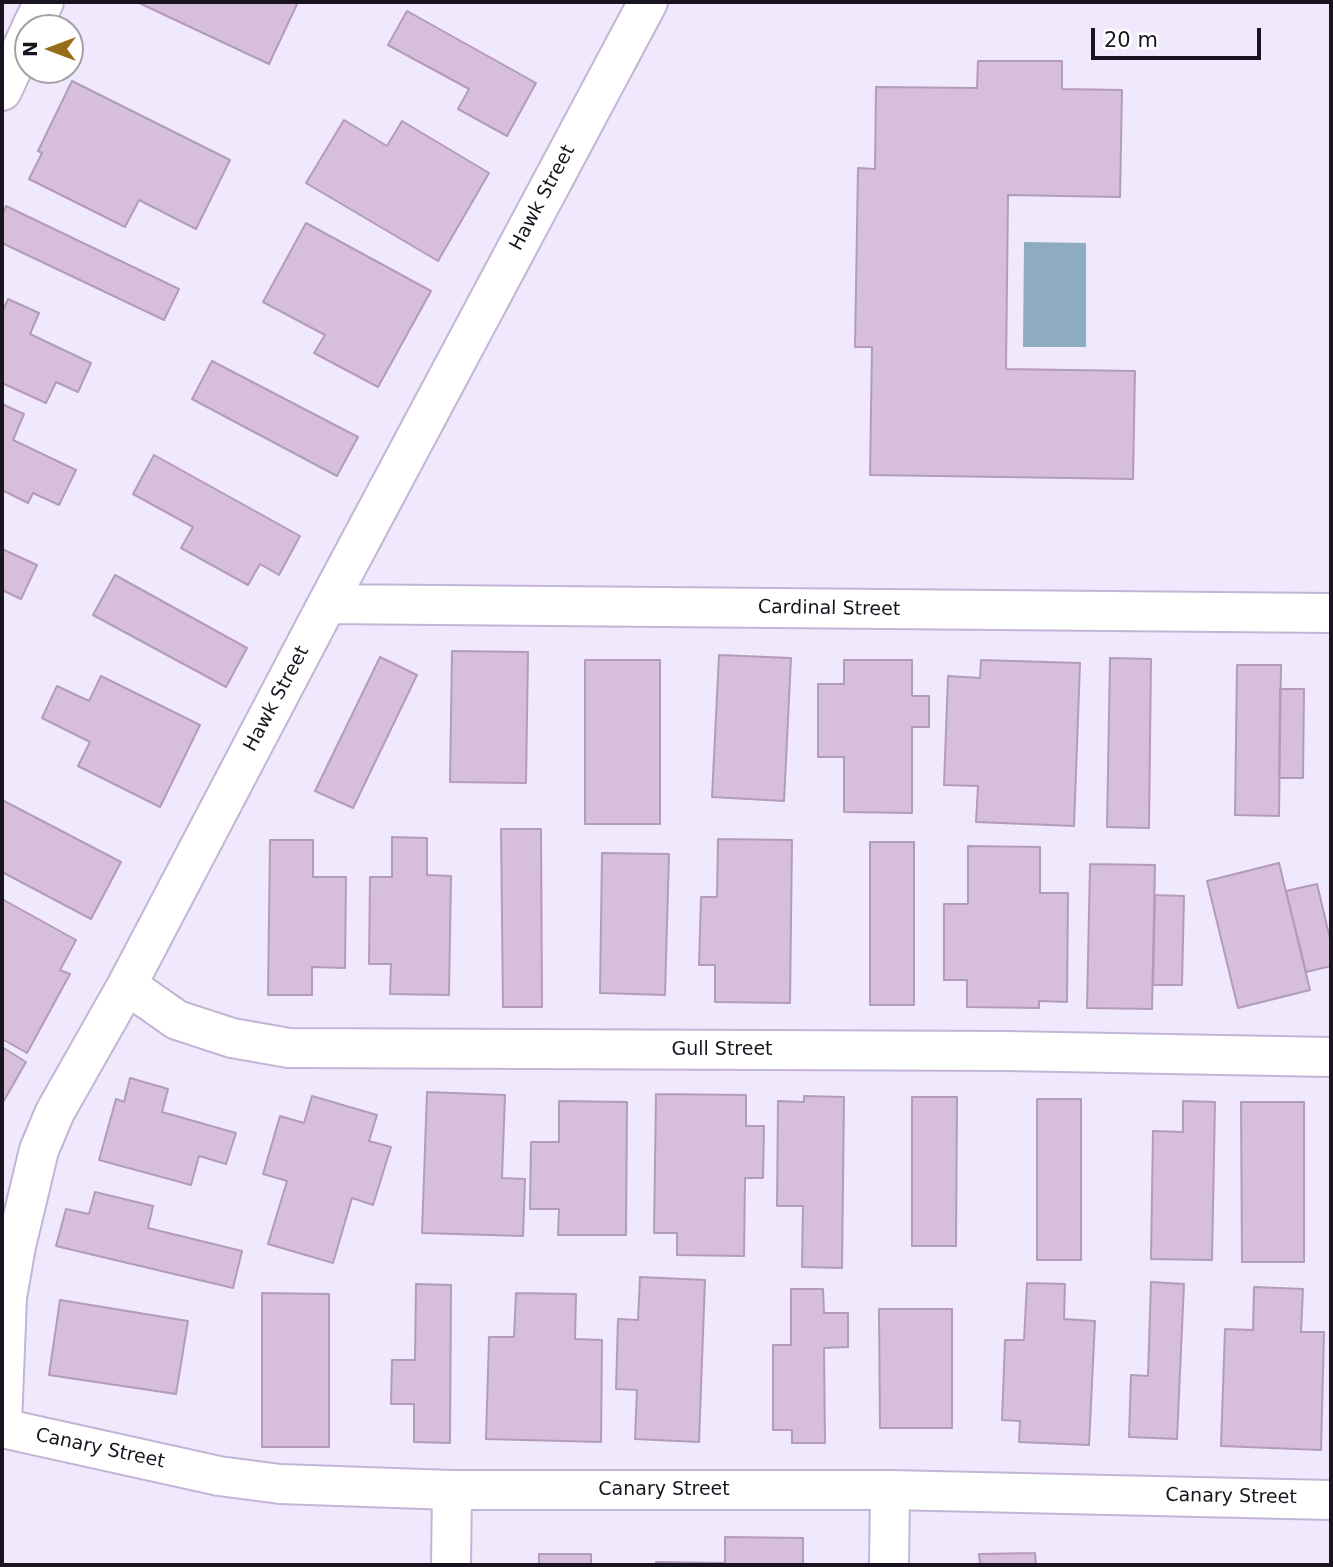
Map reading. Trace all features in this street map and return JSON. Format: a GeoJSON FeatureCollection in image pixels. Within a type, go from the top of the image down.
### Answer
{"type":"FeatureCollection","features":[{"type":"Feature","properties":{"kind":"street","name":"Hawk Street"},"geometry":{"type":"LineString","coordinates":[[2,1426],[7,1297],[39,1150],[55,1112],[127,985],[648,2]]}},
{"type":"Feature","properties":{"kind":"street"},"geometry":{"type":"LineString","coordinates":[[2,91],[14,65]]}},
{"type":"Feature","properties":{"kind":"street","name":"Cardinal Street"},"geometry":{"type":"LineString","coordinates":[[327,604],[1331,614]]}},
{"type":"Feature","properties":{"kind":"street","name":"Gull Street"},"geometry":{"type":"LineString","coordinates":[[127,985],[177,1020],[232,1038],[289,1048],[992,1051],[1331,1057]]}},
{"type":"Feature","properties":{"kind":"street","name":"Canary Street"},"geometry":{"type":"LineString","coordinates":[[2,1426],[219,1476],[280,1484],[452,1490],[890,1490],[1331,1500]]}},
{"type":"Feature","properties":{"kind":"street"},"geometry":{"type":"LineString","coordinates":[[451,1565],[452,1490]]}},
{"type":"Feature","properties":{"kind":"street"},"geometry":{"type":"LineString","coordinates":[[889,1565],[890,1490]]}},
{"type":"Feature","properties":{"kind":"water"},"geometry":{"type":"Polygon","coordinates":[[[1024,242],[1086,243],[1086,347],[1023,347],[1024,242]]]}},
{"type":"Feature","properties":{"kind":"building"},"geometry":{"type":"Polygon","coordinates":[[[137,2],[298,2],[269,64],[137,2]]]}},
{"type":"Feature","properties":{"kind":"building"},"geometry":{"type":"Polygon","coordinates":[[[407,11],[536,83],[507,136],[458,109],[469,89],[388,45],[407,11]]]}},
{"type":"Feature","properties":{"kind":"building"},"geometry":{"type":"Polygon","coordinates":[[[978,61],[1062,61],[1062,89],[1122,90],[1120,197],[1008,195],[1006,369],[1135,371],[1133,479],[870,475],[872,347],[855,347],[858,168],[875,169],[876,87],[977,88],[978,61]]]}},
{"type":"Feature","properties":{"kind":"building"},"geometry":{"type":"Polygon","coordinates":[[[71,84],[78,84],[230,160],[196,229],[139,200],[125,227],[29,179],[42,153],[38,151],[71,84]]]}},
{"type":"Feature","properties":{"kind":"building"},"geometry":{"type":"Polygon","coordinates":[[[344,120],[387,146],[402,121],[489,173],[438,261],[306,183],[344,120]]]}},
{"type":"Feature","properties":{"kind":"building"},"geometry":{"type":"Polygon","coordinates":[[[6,206],[179,289],[164,320],[2,243],[2,216],[6,206]]]}},
{"type":"Feature","properties":{"kind":"building"},"geometry":{"type":"Polygon","coordinates":[[[306,223],[431,291],[378,387],[314,353],[325,335],[263,302],[306,223]]]}},
{"type":"Feature","properties":{"kind":"building"},"geometry":{"type":"Polygon","coordinates":[[[8,299],[39,313],[30,334],[91,363],[78,392],[56,382],[46,403],[2,383],[2,313],[8,299]]]}},
{"type":"Feature","properties":{"kind":"building"},"geometry":{"type":"Polygon","coordinates":[[[212,361],[358,437],[337,476],[192,399],[212,361]]]}},
{"type":"Feature","properties":{"kind":"building"},"geometry":{"type":"Polygon","coordinates":[[[2,404],[24,414],[13,440],[76,470],[59,505],[33,493],[28,503],[2,490],[2,404]]]}},
{"type":"Feature","properties":{"kind":"building"},"geometry":{"type":"Polygon","coordinates":[[[154,455],[300,536],[279,575],[260,564],[248,585],[181,548],[193,527],[133,494],[154,455]]]}},
{"type":"Feature","properties":{"kind":"building"},"geometry":{"type":"Polygon","coordinates":[[[2,549],[37,565],[21,599],[2,590],[2,549]]]}},
{"type":"Feature","properties":{"kind":"building"},"geometry":{"type":"Polygon","coordinates":[[[115,575],[247,648],[226,687],[93,615],[115,575]]]}},
{"type":"Feature","properties":{"kind":"building"},"geometry":{"type":"Polygon","coordinates":[[[452,651],[528,652],[526,783],[450,782],[452,651]]]}},
{"type":"Feature","properties":{"kind":"building"},"geometry":{"type":"Polygon","coordinates":[[[719,655],[791,658],[784,801],[712,797],[719,655]]]}},
{"type":"Feature","properties":{"kind":"building"},"geometry":{"type":"Polygon","coordinates":[[[380,657],[417,675],[353,808],[315,791],[380,657]]]}},
{"type":"Feature","properties":{"kind":"building"},"geometry":{"type":"Polygon","coordinates":[[[1110,658],[1151,659],[1149,828],[1107,827],[1110,658]]]}},
{"type":"Feature","properties":{"kind":"building"},"geometry":{"type":"Polygon","coordinates":[[[585,660],[660,660],[660,824],[585,824],[585,660]]]}},
{"type":"Feature","properties":{"kind":"building"},"geometry":{"type":"Polygon","coordinates":[[[844,660],[912,660],[912,696],[929,696],[929,727],[912,727],[912,813],[844,812],[844,757],[818,757],[818,684],[844,684],[844,660]]]}},
{"type":"Feature","properties":{"kind":"building"},"geometry":{"type":"Polygon","coordinates":[[[981,660],[1080,663],[1074,826],[976,822],[978,786],[944,785],[948,676],[980,678],[981,660]]]}},
{"type":"Feature","properties":{"kind":"building"},"geometry":{"type":"Polygon","coordinates":[[[1237,665],[1281,665],[1279,816],[1235,815],[1237,665]]]}},
{"type":"Feature","properties":{"kind":"building"},"geometry":{"type":"Polygon","coordinates":[[[101,676],[200,725],[160,807],[78,766],[90,742],[42,718],[57,686],[89,701],[101,676]]]}},
{"type":"Feature","properties":{"kind":"building"},"geometry":{"type":"Polygon","coordinates":[[[1280,689],[1304,689],[1303,778],[1279,778],[1280,689]]]}},
{"type":"Feature","properties":{"kind":"building"},"geometry":{"type":"Polygon","coordinates":[[[2,800],[121,862],[91,919],[2,872],[2,800]]]}},
{"type":"Feature","properties":{"kind":"building"},"geometry":{"type":"Polygon","coordinates":[[[501,829],[541,829],[542,1007],[503,1007],[501,829]]]}},
{"type":"Feature","properties":{"kind":"building"},"geometry":{"type":"Polygon","coordinates":[[[392,837],[427,838],[427,875],[451,876],[449,995],[390,994],[391,964],[369,964],[370,877],[392,877],[392,837]]]}},
{"type":"Feature","properties":{"kind":"building"},"geometry":{"type":"Polygon","coordinates":[[[718,839],[792,840],[790,1003],[715,1002],[715,965],[699,965],[701,897],[717,897],[718,839]]]}},
{"type":"Feature","properties":{"kind":"building"},"geometry":{"type":"Polygon","coordinates":[[[270,840],[313,840],[313,877],[346,877],[345,968],[312,967],[312,995],[268,995],[270,840]]]}},
{"type":"Feature","properties":{"kind":"building"},"geometry":{"type":"Polygon","coordinates":[[[870,842],[914,842],[914,1005],[870,1005],[870,842]]]}},
{"type":"Feature","properties":{"kind":"building"},"geometry":{"type":"Polygon","coordinates":[[[968,846],[1040,847],[1040,893],[1068,893],[1067,1002],[1039,1001],[1039,1008],[967,1007],[967,980],[944,980],[944,904],[968,904],[968,846]]]}},
{"type":"Feature","properties":{"kind":"building"},"geometry":{"type":"Polygon","coordinates":[[[602,853],[669,854],[665,995],[600,993],[602,853]]]}},
{"type":"Feature","properties":{"kind":"building"},"geometry":{"type":"Polygon","coordinates":[[[1279,863],[1310,990],[1238,1008],[1207,881],[1279,863]]]}},
{"type":"Feature","properties":{"kind":"building"},"geometry":{"type":"Polygon","coordinates":[[[1090,864],[1155,865],[1152,1009],[1087,1008],[1090,864]]]}},
{"type":"Feature","properties":{"kind":"building"},"geometry":{"type":"Polygon","coordinates":[[[1317,884],[1331,943],[1331,966],[1306,972],[1286,891],[1317,884]]]}},
{"type":"Feature","properties":{"kind":"building"},"geometry":{"type":"Polygon","coordinates":[[[1155,895],[1184,896],[1182,985],[1153,985],[1155,895]]]}},
{"type":"Feature","properties":{"kind":"building"},"geometry":{"type":"Polygon","coordinates":[[[2,899],[76,940],[60,970],[70,974],[27,1053],[2,1039],[2,899]]]}},
{"type":"Feature","properties":{"kind":"building"},"geometry":{"type":"Polygon","coordinates":[[[2,1047],[26,1062],[2,1104],[2,1047]]]}},
{"type":"Feature","properties":{"kind":"building"},"geometry":{"type":"Polygon","coordinates":[[[130,1078],[168,1089],[162,1112],[236,1133],[226,1164],[199,1156],[191,1185],[99,1160],[116,1099],[124,1102],[130,1078]]]}},
{"type":"Feature","properties":{"kind":"building"},"geometry":{"type":"Polygon","coordinates":[[[427,1092],[505,1095],[502,1178],[525,1179],[523,1236],[422,1233],[427,1092]]]}},
{"type":"Feature","properties":{"kind":"building"},"geometry":{"type":"Polygon","coordinates":[[[656,1094],[746,1095],[746,1126],[764,1126],[763,1178],[745,1178],[744,1256],[677,1255],[677,1233],[654,1233],[656,1094]]]}},
{"type":"Feature","properties":{"kind":"building"},"geometry":{"type":"Polygon","coordinates":[[[312,1096],[377,1115],[369,1141],[391,1147],[373,1205],[352,1198],[333,1263],[268,1244],[287,1181],[263,1174],[280,1116],[304,1123],[312,1096]]]}},
{"type":"Feature","properties":{"kind":"building"},"geometry":{"type":"Polygon","coordinates":[[[804,1096],[844,1097],[842,1268],[802,1267],[803,1206],[777,1206],[778,1101],[804,1102],[804,1096]]]}},
{"type":"Feature","properties":{"kind":"building"},"geometry":{"type":"Polygon","coordinates":[[[912,1097],[957,1097],[956,1246],[912,1246],[912,1097]]]}},
{"type":"Feature","properties":{"kind":"building"},"geometry":{"type":"Polygon","coordinates":[[[1037,1099],[1081,1099],[1081,1260],[1037,1260],[1037,1099]]]}},
{"type":"Feature","properties":{"kind":"building"},"geometry":{"type":"Polygon","coordinates":[[[559,1101],[627,1102],[626,1235],[558,1235],[559,1209],[530,1209],[531,1142],[559,1142],[559,1101]]]}},
{"type":"Feature","properties":{"kind":"building"},"geometry":{"type":"Polygon","coordinates":[[[1183,1101],[1215,1102],[1212,1260],[1151,1259],[1153,1131],[1183,1132],[1183,1101]]]}},
{"type":"Feature","properties":{"kind":"building"},"geometry":{"type":"Polygon","coordinates":[[[1241,1102],[1304,1102],[1304,1262],[1242,1262],[1241,1102]]]}},
{"type":"Feature","properties":{"kind":"building"},"geometry":{"type":"Polygon","coordinates":[[[95,1192],[153,1206],[148,1228],[242,1251],[233,1288],[56,1246],[66,1209],[89,1214],[95,1192]]]}},
{"type":"Feature","properties":{"kind":"building"},"geometry":{"type":"Polygon","coordinates":[[[640,1277],[705,1280],[699,1442],[635,1439],[637,1390],[616,1389],[618,1319],[638,1320],[640,1277]]]}},
{"type":"Feature","properties":{"kind":"building"},"geometry":{"type":"Polygon","coordinates":[[[1151,1282],[1184,1284],[1177,1439],[1129,1437],[1131,1375],[1148,1376],[1151,1282]]]}},
{"type":"Feature","properties":{"kind":"building"},"geometry":{"type":"Polygon","coordinates":[[[1027,1283],[1065,1284],[1064,1319],[1095,1321],[1089,1445],[1019,1442],[1020,1421],[1002,1420],[1005,1340],[1024,1340],[1027,1283]]]}},
{"type":"Feature","properties":{"kind":"building"},"geometry":{"type":"Polygon","coordinates":[[[416,1284],[451,1285],[450,1443],[414,1442],[414,1404],[391,1404],[392,1360],[415,1360],[416,1284]]]}},
{"type":"Feature","properties":{"kind":"building"},"geometry":{"type":"Polygon","coordinates":[[[1254,1287],[1303,1289],[1301,1332],[1324,1332],[1321,1450],[1221,1446],[1225,1329],[1253,1330],[1254,1287]]]}},
{"type":"Feature","properties":{"kind":"building"},"geometry":{"type":"Polygon","coordinates":[[[791,1289],[823,1289],[824,1313],[848,1313],[848,1347],[824,1348],[825,1443],[792,1443],[792,1430],[773,1430],[773,1345],[791,1345],[791,1289]]]}},
{"type":"Feature","properties":{"kind":"building"},"geometry":{"type":"Polygon","coordinates":[[[262,1293],[329,1294],[329,1447],[262,1447],[262,1293]]]}},
{"type":"Feature","properties":{"kind":"building"},"geometry":{"type":"Polygon","coordinates":[[[516,1293],[576,1294],[575,1339],[602,1340],[601,1442],[486,1439],[489,1337],[514,1337],[516,1293]]]}},
{"type":"Feature","properties":{"kind":"building"},"geometry":{"type":"Polygon","coordinates":[[[60,1300],[188,1321],[176,1394],[49,1375],[60,1300]]]}},
{"type":"Feature","properties":{"kind":"building"},"geometry":{"type":"Polygon","coordinates":[[[879,1309],[952,1309],[952,1428],[880,1428],[879,1309]]]}},
{"type":"Feature","properties":{"kind":"building"},"geometry":{"type":"Polygon","coordinates":[[[725,1537],[803,1538],[803,1565],[656,1565],[656,1562],[725,1563],[725,1537]]]}},
{"type":"Feature","properties":{"kind":"building"},"geometry":{"type":"Polygon","coordinates":[[[1035,1553],[1036,1565],[980,1565],[979,1554],[1035,1553]]]}},
{"type":"Feature","properties":{"kind":"building"},"geometry":{"type":"Polygon","coordinates":[[[539,1554],[591,1554],[591,1565],[539,1565],[539,1554]]]}}]}
